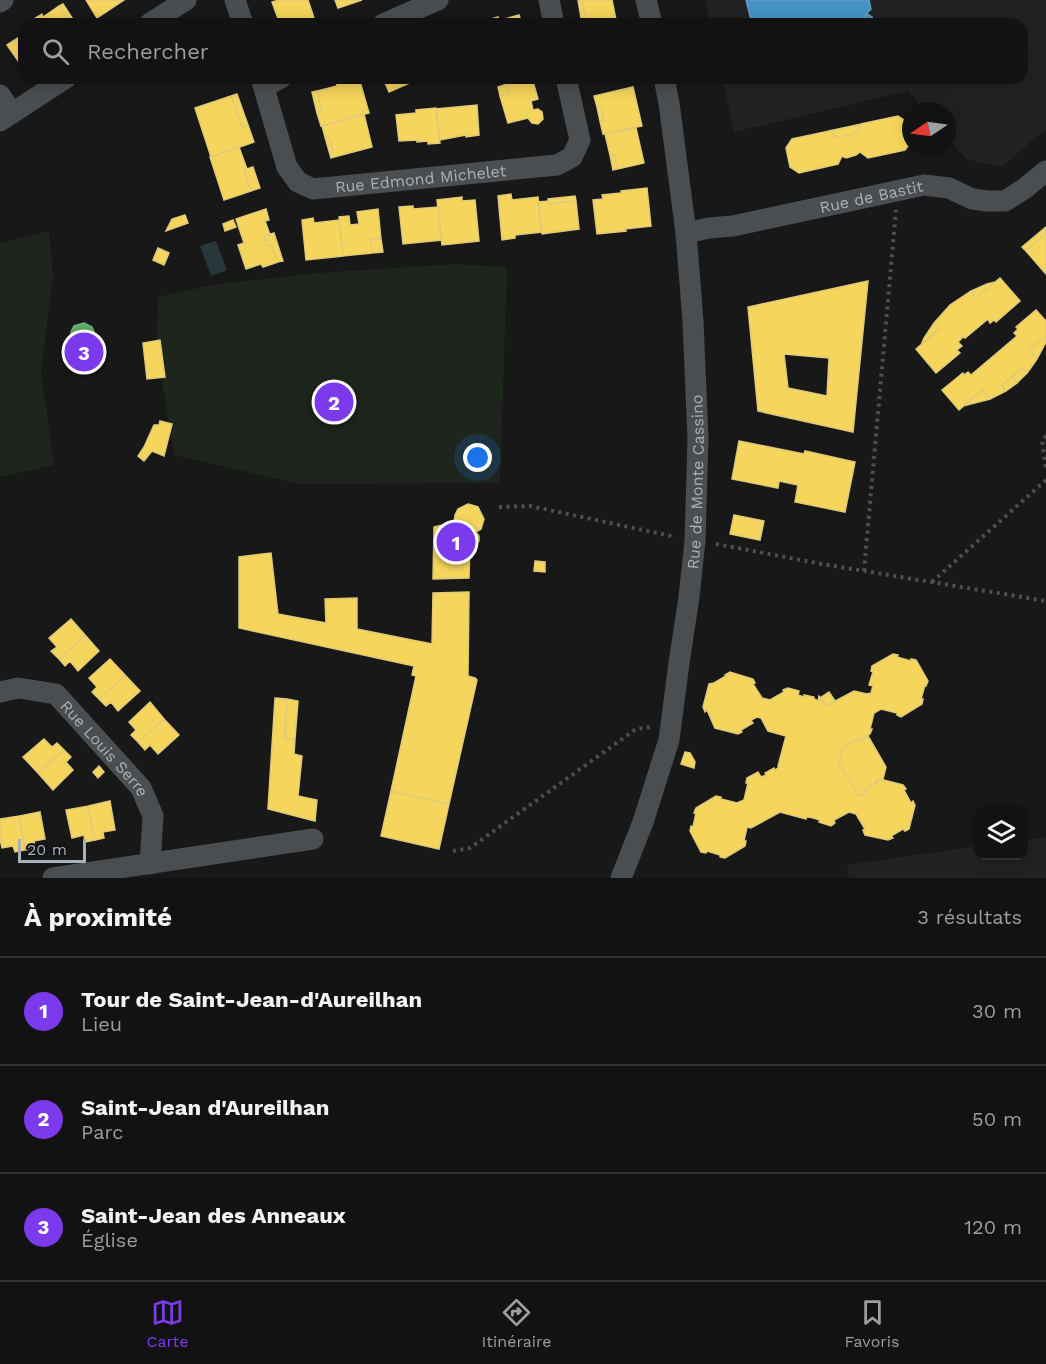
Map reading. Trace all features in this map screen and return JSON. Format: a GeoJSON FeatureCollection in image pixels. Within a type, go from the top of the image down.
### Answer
{"type":"FeatureCollection","features":[{"type":"Feature","properties":{"kind":"street"},"geometry":{"type":"LineString","coordinates":[[158,18],[186,0]]}},
{"type":"Feature","properties":{"kind":"street"},"geometry":{"type":"LineString","coordinates":[[236,0],[241,18]]}},
{"type":"Feature","properties":{"kind":"street"},"geometry":{"type":"LineString","coordinates":[[397,18],[438,0]]}},
{"type":"Feature","properties":{"kind":"street"},"geometry":{"type":"LineString","coordinates":[[549,0],[553,18]]}},
{"type":"Feature","properties":{"kind":"street"},"geometry":{"type":"LineString","coordinates":[[646,0],[650,18]]}},
{"type":"Feature","properties":{"kind":"street"},"geometry":{"type":"LineString","coordinates":[[0,95],[6,117],[57,84]]}},
{"type":"Feature","properties":{"kind":"street","name":"Rue Edmond Michelet"},"geometry":{"type":"LineString","coordinates":[[270,84],[287,167],[298,183],[313,189],[557,165],[572,157],[580,140],[567,84]]}},
{"type":"Feature","properties":{"kind":"street","name":"Rue de Monte Cassino"},"geometry":{"type":"LineString","coordinates":[[621,878],[643,822],[669,740],[695,541],[698,439],[693,321],[686,233],[665,84]]}},
{"type":"Feature","properties":{"kind":"street","name":"Rue de Bastit"},"geometry":{"type":"LineString","coordinates":[[686,233],[733,226],[924,185],[949,188],[972,199],[1005,201],[1046,171]]}},
{"type":"Feature","properties":{"kind":"street","name":"Rue Louis Serre"},"geometry":{"type":"LineString","coordinates":[[0,692],[18,688],[56,694],[141,788],[153,816],[150,864]]}},
{"type":"Feature","properties":{"kind":"street"},"geometry":{"type":"LineString","coordinates":[[53,878],[313,839]]}},
{"type":"Feature","properties":{"kind":"path"},"geometry":{"type":"LineString","coordinates":[[864,571],[898,191]]}},
{"type":"Feature","properties":{"kind":"path"},"geometry":{"type":"LineString","coordinates":[[1046,436],[1042,440],[1046,471]]}},
{"type":"Feature","properties":{"kind":"path"},"geometry":{"type":"LineString","coordinates":[[932,582],[1046,480]]}},
{"type":"Feature","properties":{"kind":"path"},"geometry":{"type":"LineString","coordinates":[[499,507],[530,506],[695,541],[1046,601]]}},
{"type":"Feature","properties":{"kind":"path"},"geometry":{"type":"LineString","coordinates":[[453,852],[470,848],[636,729],[651,727],[670,731]]}},
{"type":"Feature","properties":{"kind":"shaded area"},"geometry":{"type":"Polygon","coordinates":[[[705,0],[1046,0],[1046,129],[1003,166],[966,159],[956,147],[956,102],[917,102],[908,91],[734,132],[723,84],[1028,84],[1028,18],[709,18],[705,0]]]}},
{"type":"Feature","properties":{"kind":"shaded area"},"geometry":{"type":"Polygon","coordinates":[[[49,231],[53,275],[41,371],[54,465],[0,477],[0,243],[49,231]]]}},
{"type":"Feature","properties":{"kind":"shaded area"},"geometry":{"type":"Polygon","coordinates":[[[216,241],[227,270],[211,276],[200,246],[216,241]]]}},
{"type":"Feature","properties":{"kind":"shaded area"},"geometry":{"type":"Polygon","coordinates":[[[455,264],[507,267],[500,483],[299,484],[174,455],[157,349],[158,297],[212,285],[319,273],[455,264]]]}},
{"type":"Feature","properties":{"kind":"shaded area"},"geometry":{"type":"Polygon","coordinates":[[[1046,837],[1046,878],[849,878],[847,865],[974,847],[974,860],[1028,860],[1028,839],[1046,837]]]}},
{"type":"Feature","properties":{"kind":"building: Logements"},"geometry":{"type":"Polygon","coordinates":[[[86,0],[124,0],[97,18],[86,0]]]}},
{"type":"Feature","properties":{"kind":"building: Logements"},"geometry":{"type":"Polygon","coordinates":[[[308,0],[314,18],[278,18],[272,2],[308,0]]]}},
{"type":"Feature","properties":{"kind":"building: Logements"},"geometry":{"type":"Polygon","coordinates":[[[335,0],[362,0],[338,8],[335,0]]]}},
{"type":"Feature","properties":{"kind":"building: Logements"},"geometry":{"type":"Polygon","coordinates":[[[578,0],[582,0],[586,18],[581,18],[578,0]]]}},
{"type":"Feature","properties":{"kind":"building: Logements"},"geometry":{"type":"Polygon","coordinates":[[[582,0],[612,0],[616,18],[586,18],[582,0]]]}},
{"type":"Feature","properties":{"kind":"building: Logements"},"geometry":{"type":"Polygon","coordinates":[[[63,4],[72,18],[66,18],[59,6],[63,4]]]}},
{"type":"Feature","properties":{"kind":"building: Logements"},"geometry":{"type":"Polygon","coordinates":[[[59,6],[66,18],[35,18],[42,14],[43,17],[59,6]]]}},
{"type":"Feature","properties":{"kind":"building: Logements"},"geometry":{"type":"Polygon","coordinates":[[[18,38],[18,61],[7,45],[18,38]]]}},
{"type":"Feature","properties":{"kind":"building: Logements"},"geometry":{"type":"Polygon","coordinates":[[[337,84],[361,84],[369,113],[321,126],[317,113],[322,112],[317,91],[337,86],[337,84]]]}},
{"type":"Feature","properties":{"kind":"building: Logements"},"geometry":{"type":"Polygon","coordinates":[[[386,84],[407,84],[389,92],[386,84]]]}},
{"type":"Feature","properties":{"kind":"building: Logements"},"geometry":{"type":"Polygon","coordinates":[[[507,84],[534,84],[538,99],[531,101],[533,110],[538,109],[542,112],[543,119],[538,124],[532,123],[528,118],[508,123],[500,96],[509,94],[507,84]]]}},
{"type":"Feature","properties":{"kind":"building: Logements"},"geometry":{"type":"Polygon","coordinates":[[[507,84],[509,94],[500,96],[498,87],[507,84]]]}},
{"type":"Feature","properties":{"kind":"building: Logements"},"geometry":{"type":"Polygon","coordinates":[[[633,87],[642,126],[603,134],[600,121],[604,120],[601,106],[597,107],[594,96],[633,87]]]}},
{"type":"Feature","properties":{"kind":"building: Logements"},"geometry":{"type":"Polygon","coordinates":[[[317,91],[322,112],[317,113],[312,92],[317,91]]]}},
{"type":"Feature","properties":{"kind":"building: Logements"},"geometry":{"type":"Polygon","coordinates":[[[237,94],[248,125],[242,127],[231,96],[237,94]]]}},
{"type":"Feature","properties":{"kind":"building: Logements"},"geometry":{"type":"Polygon","coordinates":[[[231,96],[242,127],[248,125],[254,142],[211,157],[195,108],[231,96]]]}},
{"type":"Feature","properties":{"kind":"building: Logements"},"geometry":{"type":"Polygon","coordinates":[[[477,105],[479,135],[439,140],[436,109],[477,105]]]}},
{"type":"Feature","properties":{"kind":"building: Logements"},"geometry":{"type":"Polygon","coordinates":[[[601,106],[604,120],[600,121],[597,107],[601,106]]]}},
{"type":"Feature","properties":{"kind":"building: Logements"},"geometry":{"type":"Polygon","coordinates":[[[436,108],[440,143],[428,144],[428,141],[417,142],[417,140],[399,141],[396,115],[436,108]]]}},
{"type":"Feature","properties":{"kind":"building: Logements"},"geometry":{"type":"Polygon","coordinates":[[[364,114],[372,147],[334,157],[329,136],[325,137],[322,126],[364,114]]]}},
{"type":"Feature","properties":{"kind":"building: Logements"},"geometry":{"type":"Polygon","coordinates":[[[898,116],[902,119],[902,151],[868,158],[860,152],[846,158],[842,156],[838,164],[799,173],[790,167],[786,148],[792,139],[829,131],[837,137],[855,134],[861,124],[898,116]]]}},
{"type":"Feature","properties":{"kind":"building: Logements"},"geometry":{"type":"Polygon","coordinates":[[[861,124],[855,134],[837,137],[829,131],[861,124]]]}},
{"type":"Feature","properties":{"kind":"building: Logements"},"geometry":{"type":"Polygon","coordinates":[[[636,128],[644,163],[617,169],[614,154],[610,155],[605,134],[636,128]]]}},
{"type":"Feature","properties":{"kind":"building: Logements"},"geometry":{"type":"Polygon","coordinates":[[[329,136],[334,157],[331,158],[325,137],[329,136]]]}},
{"type":"Feature","properties":{"kind":"building: Logements"},"geometry":{"type":"Polygon","coordinates":[[[239,147],[247,169],[244,170],[251,191],[224,200],[210,157],[239,147]]]}},
{"type":"Feature","properties":{"kind":"building: Logements"},"geometry":{"type":"Polygon","coordinates":[[[614,154],[617,169],[613,170],[610,155],[614,154]]]}},
{"type":"Feature","properties":{"kind":"building: Logements"},"geometry":{"type":"Polygon","coordinates":[[[253,167],[260,188],[251,191],[244,170],[253,167]]]}},
{"type":"Feature","properties":{"kind":"building: Logements"},"geometry":{"type":"Polygon","coordinates":[[[647,188],[651,226],[597,234],[593,200],[603,199],[602,195],[647,188]]]}},
{"type":"Feature","properties":{"kind":"building: Logements"},"geometry":{"type":"Polygon","coordinates":[[[511,194],[512,200],[538,197],[542,232],[515,235],[515,238],[502,240],[498,196],[511,194]]]}},
{"type":"Feature","properties":{"kind":"building: Logements"},"geometry":{"type":"Polygon","coordinates":[[[575,196],[576,201],[549,204],[548,199],[575,196]]]}},
{"type":"Feature","properties":{"kind":"building: Logements"},"geometry":{"type":"Polygon","coordinates":[[[462,197],[462,201],[475,200],[479,241],[442,245],[437,200],[462,197]]]}},
{"type":"Feature","properties":{"kind":"building: Logements"},"geometry":{"type":"Polygon","coordinates":[[[549,201],[549,204],[576,201],[579,229],[542,234],[538,202],[549,201]]]}},
{"type":"Feature","properties":{"kind":"building: Logements"},"geometry":{"type":"Polygon","coordinates":[[[413,206],[413,209],[438,207],[442,240],[403,244],[399,207],[413,206]]]}},
{"type":"Feature","properties":{"kind":"building: Logements"},"geometry":{"type":"Polygon","coordinates":[[[266,209],[269,220],[265,221],[270,235],[264,236],[267,246],[272,245],[278,262],[246,269],[238,245],[244,243],[236,219],[266,209]]]}},
{"type":"Feature","properties":{"kind":"building: Logements"},"geometry":{"type":"Polygon","coordinates":[[[378,209],[381,239],[371,240],[372,253],[343,256],[339,217],[349,216],[350,225],[359,224],[357,212],[378,209]]]}},
{"type":"Feature","properties":{"kind":"building: Logements"},"geometry":{"type":"Polygon","coordinates":[[[185,215],[188,223],[166,231],[172,219],[185,215]]]}},
{"type":"Feature","properties":{"kind":"building: Logements"},"geometry":{"type":"Polygon","coordinates":[[[313,218],[314,223],[339,220],[343,256],[306,260],[302,220],[313,218]]]}},
{"type":"Feature","properties":{"kind":"building: Logements"},"geometry":{"type":"Polygon","coordinates":[[[233,220],[236,227],[225,231],[223,224],[233,220]]]}},
{"type":"Feature","properties":{"kind":"building: Logements"},"geometry":{"type":"Polygon","coordinates":[[[1046,227],[1046,233],[1026,251],[1022,247],[1046,227]]]}},
{"type":"Feature","properties":{"kind":"building: Logements"},"geometry":{"type":"Polygon","coordinates":[[[274,233],[283,261],[278,262],[272,245],[267,246],[264,236],[274,233]]]}},
{"type":"Feature","properties":{"kind":"building: Logements"},"geometry":{"type":"Polygon","coordinates":[[[1046,233],[1046,274],[1026,251],[1046,233]]]}},
{"type":"Feature","properties":{"kind":"building: Logements"},"geometry":{"type":"Polygon","coordinates":[[[381,239],[383,252],[372,253],[371,240],[381,239]]]}},
{"type":"Feature","properties":{"kind":"building: Logements"},"geometry":{"type":"Polygon","coordinates":[[[158,248],[169,253],[164,265],[153,260],[158,248]]]}},
{"type":"Feature","properties":{"kind":"building: Logements"},"geometry":{"type":"Polygon","coordinates":[[[1000,278],[1020,301],[996,322],[994,320],[990,323],[988,319],[965,338],[963,337],[958,342],[962,346],[957,350],[960,353],[936,373],[916,349],[939,329],[934,323],[950,305],[971,291],[976,298],[1000,278]]]}},
{"type":"Feature","properties":{"kind":"building: Logements"},"geometry":{"type":"Polygon","coordinates":[[[868,281],[853,432],[758,411],[748,307],[868,281]],[[784,354],[788,388],[827,396],[829,358],[784,354]]]}},
{"type":"Feature","properties":{"kind":"building: Logements"},"geometry":{"type":"Polygon","coordinates":[[[995,282],[976,298],[971,291],[987,284],[995,282]]]}},
{"type":"Feature","properties":{"kind":"building: Logements"},"geometry":{"type":"Polygon","coordinates":[[[1036,310],[1046,321],[1046,336],[1029,350],[1037,359],[1027,373],[1022,368],[1002,385],[1006,391],[990,399],[982,390],[959,410],[942,390],[963,373],[964,375],[968,372],[971,375],[1017,336],[1014,333],[1018,329],[1016,327],[1036,310]]]}},
{"type":"Feature","properties":{"kind":"building: Logements"},"geometry":{"type":"Polygon","coordinates":[[[934,323],[939,329],[921,345],[924,338],[934,323]]]}},
{"type":"Feature","properties":{"kind":"building: Logements"},"geometry":{"type":"Polygon","coordinates":[[[1046,336],[1046,342],[1037,359],[1029,350],[1046,336]]]}},
{"type":"Feature","properties":{"kind":"building: Logements"},"geometry":{"type":"Polygon","coordinates":[[[160,340],[165,377],[147,379],[143,343],[160,340]]]}},
{"type":"Feature","properties":{"kind":"building: Logements"},"geometry":{"type":"Polygon","coordinates":[[[1022,368],[1027,373],[1017,383],[1012,377],[1022,368]]]}},
{"type":"Feature","properties":{"kind":"building: Logements"},"geometry":{"type":"Polygon","coordinates":[[[1012,377],[1017,383],[1006,391],[1002,385],[1012,377]]]}},
{"type":"Feature","properties":{"kind":"building: Logements"},"geometry":{"type":"Polygon","coordinates":[[[982,390],[990,399],[963,406],[982,390]]]}},
{"type":"Feature","properties":{"kind":"building: Logements"},"geometry":{"type":"Polygon","coordinates":[[[160,421],[172,424],[164,456],[152,451],[144,461],[138,456],[154,425],[159,425],[160,421]]]}},
{"type":"Feature","properties":{"kind":"building: Logements"},"geometry":{"type":"Polygon","coordinates":[[[739,441],[804,454],[805,451],[855,462],[845,512],[795,502],[798,485],[779,481],[778,488],[732,479],[739,441]]]}},
{"type":"Feature","properties":{"kind":"building: Logements"},"geometry":{"type":"Polygon","coordinates":[[[468,504],[478,507],[484,519],[481,529],[476,532],[479,541],[475,544],[470,543],[469,578],[433,579],[434,527],[454,522],[458,509],[468,504]]]}},
{"type":"Feature","properties":{"kind":"building: Logements"},"geometry":{"type":"Polygon","coordinates":[[[734,515],[764,521],[760,540],[730,534],[734,515]]]}},
{"type":"Feature","properties":{"kind":"building: Logements"},"geometry":{"type":"Polygon","coordinates":[[[271,553],[278,614],[326,623],[325,599],[357,598],[357,629],[432,644],[433,593],[469,592],[468,676],[477,680],[449,804],[391,791],[416,676],[412,675],[414,666],[239,628],[239,557],[271,553]]]}},
{"type":"Feature","properties":{"kind":"building: Logements"},"geometry":{"type":"Polygon","coordinates":[[[535,561],[545,562],[545,572],[534,571],[535,561]]]}},
{"type":"Feature","properties":{"kind":"building: Logements"},"geometry":{"type":"Polygon","coordinates":[[[71,619],[85,635],[59,659],[51,651],[57,647],[49,638],[71,619]]]}},
{"type":"Feature","properties":{"kind":"building: Logements"},"geometry":{"type":"Polygon","coordinates":[[[85,635],[99,651],[78,671],[70,661],[65,666],[59,659],[85,635]]]}},
{"type":"Feature","properties":{"kind":"building: Logements"},"geometry":{"type":"Polygon","coordinates":[[[893,654],[911,661],[911,659],[916,660],[928,681],[921,699],[923,699],[922,704],[901,717],[897,713],[881,709],[874,713],[870,734],[841,749],[839,762],[857,794],[861,796],[866,793],[864,789],[877,783],[876,781],[880,779],[903,785],[911,803],[913,801],[915,805],[909,829],[905,831],[903,829],[888,840],[865,835],[863,830],[865,829],[856,814],[849,812],[834,820],[835,823],[831,826],[806,816],[806,819],[780,812],[751,828],[747,827],[745,846],[725,858],[707,851],[706,853],[701,852],[690,831],[691,826],[693,827],[696,808],[716,796],[737,803],[744,800],[747,778],[758,772],[761,777],[779,767],[786,736],[768,731],[761,718],[757,717],[751,720],[753,723],[738,734],[715,728],[707,710],[705,712],[703,707],[709,684],[730,672],[753,679],[755,683],[753,684],[762,698],[770,700],[788,688],[799,691],[798,695],[814,697],[818,701],[819,696],[826,706],[854,691],[871,693],[873,686],[869,685],[873,672],[871,671],[872,666],[893,654]]]}},
{"type":"Feature","properties":{"kind":"building: Logements"},"geometry":{"type":"Polygon","coordinates":[[[110,659],[125,675],[99,699],[92,692],[97,687],[89,678],[110,659]]]}},
{"type":"Feature","properties":{"kind":"building: Logements"},"geometry":{"type":"Polygon","coordinates":[[[125,675],[140,691],[118,711],[111,702],[106,706],[99,699],[125,675]]]}},
{"type":"Feature","properties":{"kind":"building: Logements"},"geometry":{"type":"Polygon","coordinates":[[[829,692],[835,701],[826,706],[820,698],[829,692]]]}},
{"type":"Feature","properties":{"kind":"building: Logements"},"geometry":{"type":"Polygon","coordinates":[[[275,698],[287,699],[285,738],[295,739],[294,754],[302,756],[298,796],[317,800],[315,821],[268,809],[275,698]]]}},
{"type":"Feature","properties":{"kind":"building: Logements"},"geometry":{"type":"Polygon","coordinates":[[[287,699],[298,701],[295,739],[285,738],[287,699]]]}},
{"type":"Feature","properties":{"kind":"building: Logements"},"geometry":{"type":"Polygon","coordinates":[[[150,702],[164,719],[138,742],[131,735],[136,730],[129,722],[150,702]]]}},
{"type":"Feature","properties":{"kind":"building: Logements"},"geometry":{"type":"Polygon","coordinates":[[[164,719],[179,735],[158,754],[150,745],[145,750],[138,742],[164,719]]]}},
{"type":"Feature","properties":{"kind":"building: Logements"},"geometry":{"type":"Polygon","coordinates":[[[868,736],[886,767],[883,779],[864,789],[866,793],[861,796],[857,794],[839,762],[841,749],[868,736]]]}},
{"type":"Feature","properties":{"kind":"building: Logements"},"geometry":{"type":"Polygon","coordinates":[[[44,739],[52,747],[57,743],[64,750],[38,773],[23,757],[44,739]]]}},
{"type":"Feature","properties":{"kind":"building: Logements"},"geometry":{"type":"Polygon","coordinates":[[[64,750],[71,757],[66,762],[73,770],[53,790],[38,773],[64,750]]]}},
{"type":"Feature","properties":{"kind":"building: Logements"},"geometry":{"type":"Polygon","coordinates":[[[685,752],[690,753],[695,762],[694,768],[681,764],[685,752]]]}},
{"type":"Feature","properties":{"kind":"building: Logements"},"geometry":{"type":"Polygon","coordinates":[[[99,766],[104,772],[98,778],[93,772],[99,766]]]}},
{"type":"Feature","properties":{"kind":"building: Logements"},"geometry":{"type":"Polygon","coordinates":[[[391,791],[449,804],[439,849],[381,836],[391,791]]]}},
{"type":"Feature","properties":{"kind":"building: Logements"},"geometry":{"type":"Polygon","coordinates":[[[110,801],[115,830],[103,832],[104,838],[95,840],[88,806],[110,801]]]}},
{"type":"Feature","properties":{"kind":"building: Logements"},"geometry":{"type":"Polygon","coordinates":[[[88,806],[95,840],[85,842],[84,835],[72,838],[66,810],[88,806]]]}},
{"type":"Feature","properties":{"kind":"building: Logements"},"geometry":{"type":"Polygon","coordinates":[[[40,812],[45,839],[34,841],[35,849],[25,850],[19,816],[40,812]]]}},
{"type":"Feature","properties":{"kind":"building: Logements"},"geometry":{"type":"Polygon","coordinates":[[[19,816],[25,850],[15,852],[13,846],[2,848],[0,819],[19,816]]]}},
{"type":"Feature","properties":{"kind":"building: Écoles"},"geometry":{"type":"Polygon","coordinates":[[[746,0],[869,0],[871,9],[864,18],[750,18],[746,0]]]}},
{"type":"Feature","properties":{"kind":"building: Public"},"geometry":{"type":"Polygon","coordinates":[[[84,323],[92,327],[96,334],[100,366],[72,369],[69,338],[74,326],[84,323]]]}},
{"type":"Feature","properties":{"kind":"place","name":"Saint-Jean des Anneaux"},"geometry":{"type":"Point","coordinates":[84,352]}},
{"type":"Feature","properties":{"kind":"place","name":"Saint-Jean d'Aureilhan"},"geometry":{"type":"Point","coordinates":[334,402]}},
{"type":"Feature","properties":{"kind":"place","name":"Tour de Saint-Jean-d'Aureilhan"},"geometry":{"type":"Point","coordinates":[456,542]}}]}
